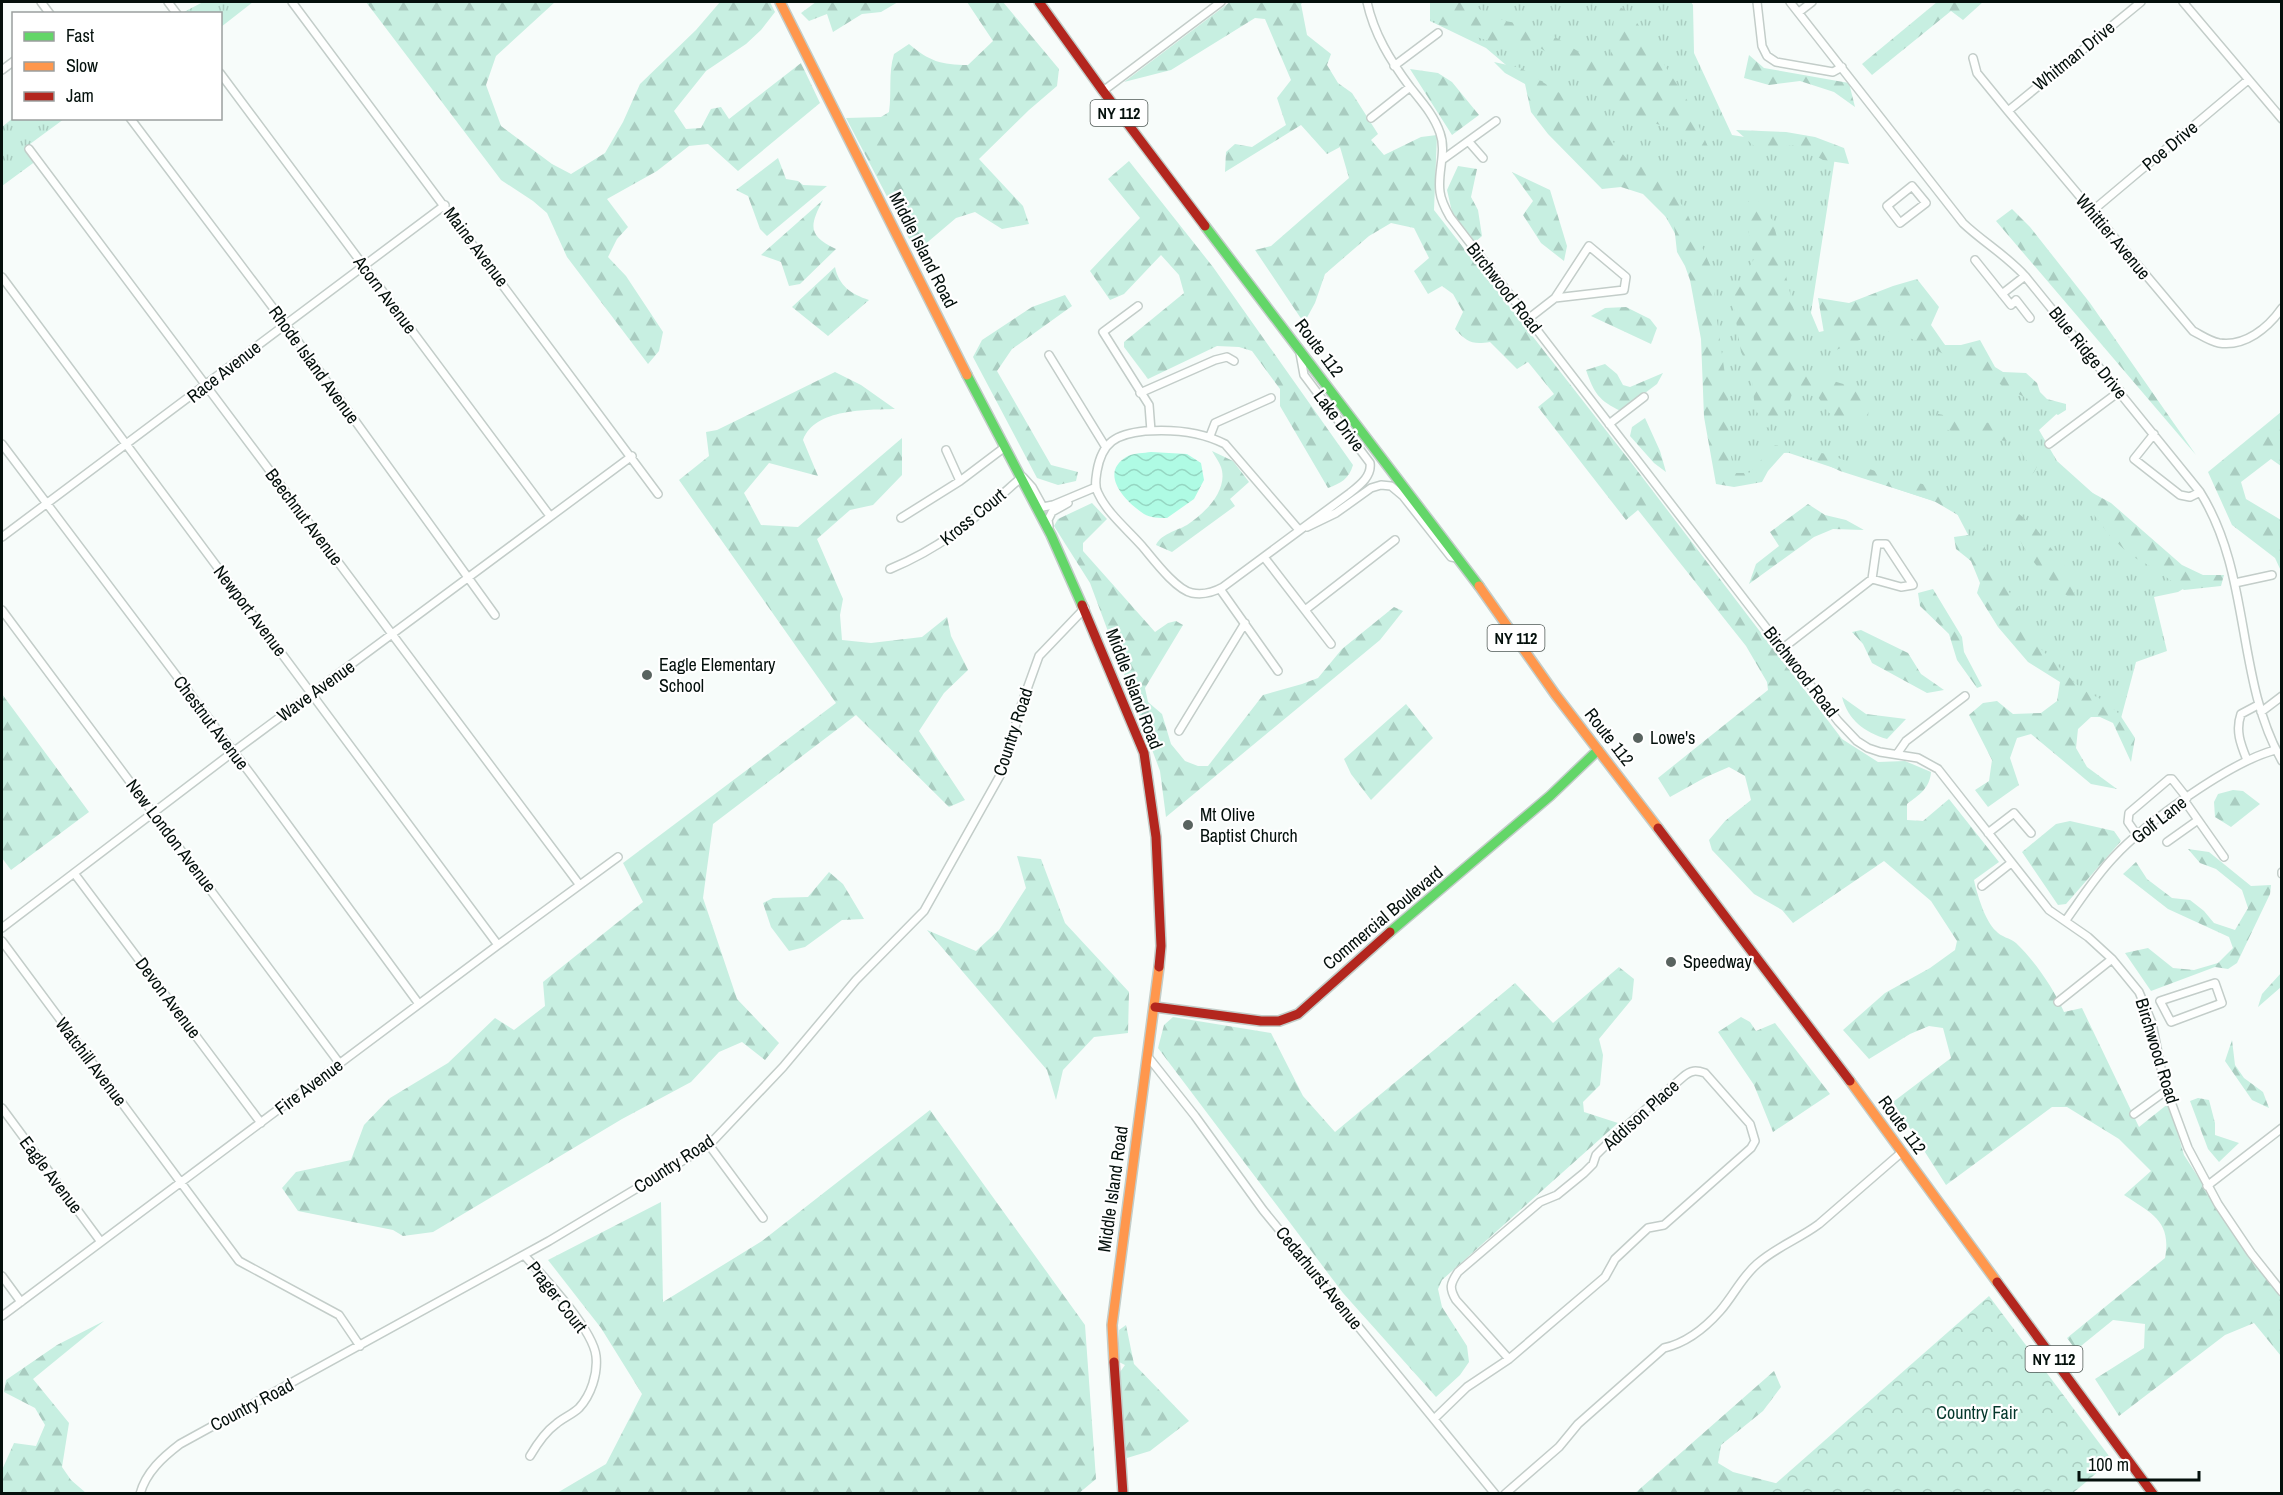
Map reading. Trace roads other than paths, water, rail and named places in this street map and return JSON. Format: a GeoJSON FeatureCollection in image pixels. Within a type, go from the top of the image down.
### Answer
{"type":"FeatureCollection","features":[{"type":"Feature","properties":{"kind":"street","name":"Maine Avenue"},"geometry":{"type":"LineString","coordinates":[[292,2],[632,456],[658,494]]}},
{"type":"Feature","properties":{"kind":"street","name":"Middle Island Road"},"geometry":{"type":"LineString","coordinates":[[780,2],[963,368],[1050,535],[1085,608],[1144,753],[1157,856],[1161,946],[1149,1058],[1123,1228],[1112,1325],[1123,1494]]}},
{"type":"Feature","properties":{"kind":"street","name":"Route 112"},"geometry":{"type":"LineString","coordinates":[[1039,2],[1103,91],[1496,608],[1526,654],[1598,750],[1811,1028],[2153,1494]]}},
{"type":"Feature","properties":{"kind":"street"},"geometry":{"type":"LineString","coordinates":[[1103,91],[1221,2]]}},
{"type":"Feature","properties":{"kind":"street","name":"Birchwood Road"},"geometry":{"type":"LineString","coordinates":[[1367,2],[1374,28],[1394,66],[1430,113],[1439,129],[1443,145],[1440,192],[1444,206],[1459,230],[1838,721],[1857,741],[1880,752],[1918,758],[1938,770],[2049,910],[2066,920],[2112,959],[2139,992],[2152,1023],[2167,1090],[2188,1148],[2207,1186],[2244,1243],[2279,1283],[2282,1292]]}},
{"type":"Feature","properties":{"kind":"street"},"geometry":{"type":"LineString","coordinates":[[1757,2],[1762,46],[1771,60],[1833,72],[1842,67]]}},
{"type":"Feature","properties":{"kind":"street","name":"Blue Ridge Drive"},"geometry":{"type":"LineString","coordinates":[[1790,2],[1939,193],[1975,234],[2002,253],[2025,276],[2200,492],[2220,528],[2231,561],[2259,708],[2275,750],[2282,761]]}},
{"type":"Feature","properties":{"kind":"street"},"geometry":{"type":"LineString","coordinates":[[1799,12],[1812,2]]}},
{"type":"Feature","properties":{"kind":"street","name":"Whitman Drive"},"geometry":{"type":"LineString","coordinates":[[2008,111],[2141,2]]}},
{"type":"Feature","properties":{"kind":"street"},"geometry":{"type":"LineString","coordinates":[[2183,2],[2282,120]]}},
{"type":"Feature","properties":{"kind":"street"},"geometry":{"type":"LineString","coordinates":[[1394,66],[1438,33]]}},
{"type":"Feature","properties":{"kind":"street","name":"Whittier Avenue"},"geometry":{"type":"LineString","coordinates":[[1973,58],[1977,73],[2091,212],[2193,331],[2220,343],[2240,341],[2257,334],[2269,325],[2282,308]]}},
{"type":"Feature","properties":{"kind":"street","name":"Acorn Avenue"},"geometry":{"type":"LineString","coordinates":[[222,76],[550,516]]}},
{"type":"Feature","properties":{"kind":"street","name":"Poe Drive"},"geometry":{"type":"LineString","coordinates":[[2091,212],[2248,80]]}},
{"type":"Feature","properties":{"kind":"street"},"geometry":{"type":"LineString","coordinates":[[1371,118],[1410,87]]}},
{"type":"Feature","properties":{"kind":"street","name":"Rhode Island Avenue"},"geometry":{"type":"LineString","coordinates":[[132,120],[285,324],[495,615]]}},
{"type":"Feature","properties":{"kind":"street"},"geometry":{"type":"LineString","coordinates":[[1442,160],[1496,122]]}},
{"type":"Feature","properties":{"kind":"street"},"geometry":{"type":"LineString","coordinates":[[1469,142],[1483,158]]}},
{"type":"Feature","properties":{"kind":"street","name":"Beechnut Avenue"},"geometry":{"type":"LineString","coordinates":[[29,149],[579,885]]}},
{"type":"Feature","properties":{"kind":"street"},"geometry":{"type":"LineString","coordinates":[[1926,203],[1912,186],[1887,206],[1900,223],[1926,203],[1939,193]]}},
{"type":"Feature","properties":{"kind":"street","name":"Race Avenue"},"geometry":{"type":"LineString","coordinates":[[2,537],[445,205]]}},
{"type":"Feature","properties":{"kind":"street"},"geometry":{"type":"LineString","coordinates":[[1528,319],[1556,298],[1589,246],[1626,277],[1624,290],[1556,298]]}},
{"type":"Feature","properties":{"kind":"street"},"geometry":{"type":"LineString","coordinates":[[1975,260],[2011,304],[2016,300],[2030,318]]}},
{"type":"Feature","properties":{"kind":"street"},"geometry":{"type":"LineString","coordinates":[[2002,294],[2025,276]]}},
{"type":"Feature","properties":{"kind":"street","name":"Newport Avenue"},"geometry":{"type":"LineString","coordinates":[[2,278],[498,945]]}},
{"type":"Feature","properties":{"kind":"street"},"geometry":{"type":"LineString","coordinates":[[1138,306],[1103,332],[1149,405],[1151,431]]}},
{"type":"Feature","properties":{"kind":"street","name":"Lake Drive"},"geometry":{"type":"LineString","coordinates":[[1097,490],[1163,570],[1182,588],[1190,593],[1213,592],[1220,589],[1364,481],[1371,468],[1370,463],[1304,375],[1300,351]]}},
{"type":"Feature","properties":{"kind":"street"},"geometry":{"type":"LineString","coordinates":[[1049,355],[1105,446]]}},
{"type":"Feature","properties":{"kind":"street"},"geometry":{"type":"LineString","coordinates":[[1140,393],[1215,360],[1227,357],[1234,360]]}},
{"type":"Feature","properties":{"kind":"street"},"geometry":{"type":"LineString","coordinates":[[2049,444],[2120,391]]}},
{"type":"Feature","properties":{"kind":"street"},"geometry":{"type":"LineString","coordinates":[[1609,424],[1644,397]]}},
{"type":"Feature","properties":{"kind":"street"},"geometry":{"type":"LineString","coordinates":[[1210,436],[1215,423],[1271,398]]}},
{"type":"Feature","properties":{"kind":"street"},"geometry":{"type":"LineString","coordinates":[[1097,490],[1099,460],[1105,446],[1118,437],[1151,431],[1184,431],[1210,436],[1225,444],[1299,530]]}},
{"type":"Feature","properties":{"kind":"street"},"geometry":{"type":"LineString","coordinates":[[2154,434],[2133,459],[2180,495],[2190,496],[2200,492]]}},
{"type":"Feature","properties":{"kind":"street","name":"Chestnut Avenue"},"geometry":{"type":"LineString","coordinates":[[2,444],[419,1004]]}},
{"type":"Feature","properties":{"kind":"street"},"geometry":{"type":"LineString","coordinates":[[900,518],[960,481],[1005,447]]}},
{"type":"Feature","properties":{"kind":"street"},"geometry":{"type":"LineString","coordinates":[[946,450],[960,481]]}},
{"type":"Feature","properties":{"kind":"street","name":"Wave Avenue"},"geometry":{"type":"LineString","coordinates":[[2,928],[632,456]]}},
{"type":"Feature","properties":{"kind":"street"},"geometry":{"type":"LineString","coordinates":[[1021,476],[1032,487],[1043,507],[1097,490]]}},
{"type":"Feature","properties":{"kind":"street","name":"Kross Court"},"geometry":{"type":"LineString","coordinates":[[890,569],[914,559],[962,529],[1021,476]]}},
{"type":"Feature","properties":{"kind":"street","name":"Lake Drive"},"geometry":{"type":"LineString","coordinates":[[1299,530],[1335,513],[1371,488],[1381,485],[1391,486],[1403,496],[1450,557],[1458,558]]}},
{"type":"Feature","properties":{"kind":"street"},"geometry":{"type":"LineString","coordinates":[[1050,535],[1048,520],[1052,512],[1097,490]]}},
{"type":"Feature","properties":{"kind":"street"},"geometry":{"type":"LineString","coordinates":[[1305,610],[1395,540]]}},
{"type":"Feature","properties":{"kind":"street"},"geometry":{"type":"LineString","coordinates":[[1783,648],[1872,579],[1877,544],[1886,544],[1913,585],[1900,586],[1872,579]]}},
{"type":"Feature","properties":{"kind":"street"},"geometry":{"type":"LineString","coordinates":[[1264,557],[1332,644]]}},
{"type":"Feature","properties":{"kind":"street"},"geometry":{"type":"LineString","coordinates":[[2235,583],[2272,575]]}},
{"type":"Feature","properties":{"kind":"street"},"geometry":{"type":"LineString","coordinates":[[1220,589],[1278,671]]}},
{"type":"Feature","properties":{"kind":"street","name":"Country Road"},"geometry":{"type":"LineString","coordinates":[[140,1494],[147,1477],[162,1458],[180,1444],[524,1255],[709,1145],[783,1067],[856,980],[924,911],[1002,772],[1022,703],[1039,656],[1085,608]]}},
{"type":"Feature","properties":{"kind":"street","name":"New London Avenue"},"geometry":{"type":"LineString","coordinates":[[2,610],[340,1064]]}},
{"type":"Feature","properties":{"kind":"street"},"geometry":{"type":"LineString","coordinates":[[1179,731],[1245,623]]}},
{"type":"Feature","properties":{"kind":"street"},"geometry":{"type":"LineString","coordinates":[[1897,754],[1906,741],[1965,696]]}},
{"type":"Feature","properties":{"kind":"street"},"geometry":{"type":"LineString","coordinates":[[2247,760],[2239,740],[2238,723],[2241,714],[2282,696]]}},
{"type":"Feature","properties":{"kind":"street","name":"Commercial Boulevard"},"geometry":{"type":"LineString","coordinates":[[1155,1007],[1261,1021],[1279,1021],[1298,1014],[1550,796],[1598,750]]}},
{"type":"Feature","properties":{"kind":"street","name":"Golf Lane"},"geometry":{"type":"LineString","coordinates":[[2066,920],[2108,864],[2137,836],[2185,799],[2247,760],[2275,750]]}},
{"type":"Feature","properties":{"kind":"street"},"geometry":{"type":"LineString","coordinates":[[2137,836],[2128,822],[2129,813],[2169,779],[2172,779],[2224,857]]}},
{"type":"Feature","properties":{"kind":"street"},"geometry":{"type":"LineString","coordinates":[[1988,833],[2014,813],[2031,833]]}},
{"type":"Feature","properties":{"kind":"street"},"geometry":{"type":"LineString","coordinates":[[2168,842],[2198,820]]}},
{"type":"Feature","properties":{"kind":"street","name":"Fire Avenue"},"geometry":{"type":"LineString","coordinates":[[2,1316],[618,857]]}},
{"type":"Feature","properties":{"kind":"street"},"geometry":{"type":"LineString","coordinates":[[1982,886],[2011,863]]}},
{"type":"Feature","properties":{"kind":"street","name":"Devon Avenue"},"geometry":{"type":"LineString","coordinates":[[74,873],[261,1123]]}},
{"type":"Feature","properties":{"kind":"street","name":"Watchill Avenue"},"geometry":{"type":"LineString","coordinates":[[2,942],[239,1261],[339,1315],[360,1346]]}},
{"type":"Feature","properties":{"kind":"street"},"geometry":{"type":"LineString","coordinates":[[2058,1002],[2112,959]]}},
{"type":"Feature","properties":{"kind":"street"},"geometry":{"type":"LineString","coordinates":[[2145,1005],[2215,983],[2222,1003],[2171,1022],[2160,1001]]}},
{"type":"Feature","properties":{"kind":"street","name":"Cedarhurst Avenue"},"geometry":{"type":"LineString","coordinates":[[1149,1058],[1195,1116],[1263,1210],[1495,1494]]}},
{"type":"Feature","properties":{"kind":"street","name":"Addison Place"},"geometry":{"type":"LineString","coordinates":[[1434,1419],[1467,1387],[1509,1359],[1605,1277],[1615,1259],[1648,1228],[1664,1225],[1755,1141],[1754,1131],[1750,1124],[1706,1074],[1697,1070],[1689,1072],[1616,1135],[1596,1155],[1593,1164],[1584,1173],[1557,1195],[1540,1202],[1458,1272],[1450,1283],[1450,1291],[1456,1300],[1509,1359]]}},
{"type":"Feature","properties":{"kind":"street"},"geometry":{"type":"LineString","coordinates":[[2134,1114],[2167,1090]]}},
{"type":"Feature","properties":{"kind":"street","name":"Eagle Avenue"},"geometry":{"type":"LineString","coordinates":[[2,1108],[101,1242]]}},
{"type":"Feature","properties":{"kind":"street"},"geometry":{"type":"LineString","coordinates":[[2207,1186],[2282,1128]]}},
{"type":"Feature","properties":{"kind":"street"},"geometry":{"type":"LineString","coordinates":[[709,1145],[764,1218]]}},
{"type":"Feature","properties":{"kind":"street"},"geometry":{"type":"LineString","coordinates":[[1504,1494],[1559,1448],[1578,1424],[1662,1350],[1686,1340],[1720,1311],[1739,1282],[1758,1263],[1779,1247],[1806,1234],[1819,1224],[1902,1152]]}},
{"type":"Feature","properties":{"kind":"street","name":"Prager Court"},"geometry":{"type":"LineString","coordinates":[[524,1255],[578,1320],[596,1355],[591,1391],[579,1409],[555,1425],[539,1441],[530,1456]]}},
{"type":"Feature","properties":{"kind":"street"},"geometry":{"type":"LineString","coordinates":[[2,1276],[21,1302]]}},
{"type":"Feature","properties":{"kind":"water"},"geometry":{"type":"Polygon","coordinates":[[[1151,452],[1187,454],[1201,463],[1204,480],[1194,499],[1167,518],[1149,516],[1137,509],[1123,495],[1115,479],[1115,471],[1119,463],[1128,456],[1151,452]]]}},
{"type":"Feature","properties":{"kind":"place","name":"Eagle Elementary School"},"geometry":{"type":"Point","coordinates":[647,675]}},
{"type":"Feature","properties":{"kind":"place","name":"Lowe's"},"geometry":{"type":"Point","coordinates":[1638,738]}},
{"type":"Feature","properties":{"kind":"place","name":"Mt Olive Baptist Church"},"geometry":{"type":"Point","coordinates":[1188,825]}},
{"type":"Feature","properties":{"kind":"place","name":"Speedway"},"geometry":{"type":"Point","coordinates":[1671,962]}},
{"type":"Feature","properties":{"kind":"park label","name":"Country Fair"},"geometry":{"type":"Point","coordinates":[1977,1413]}}]}
